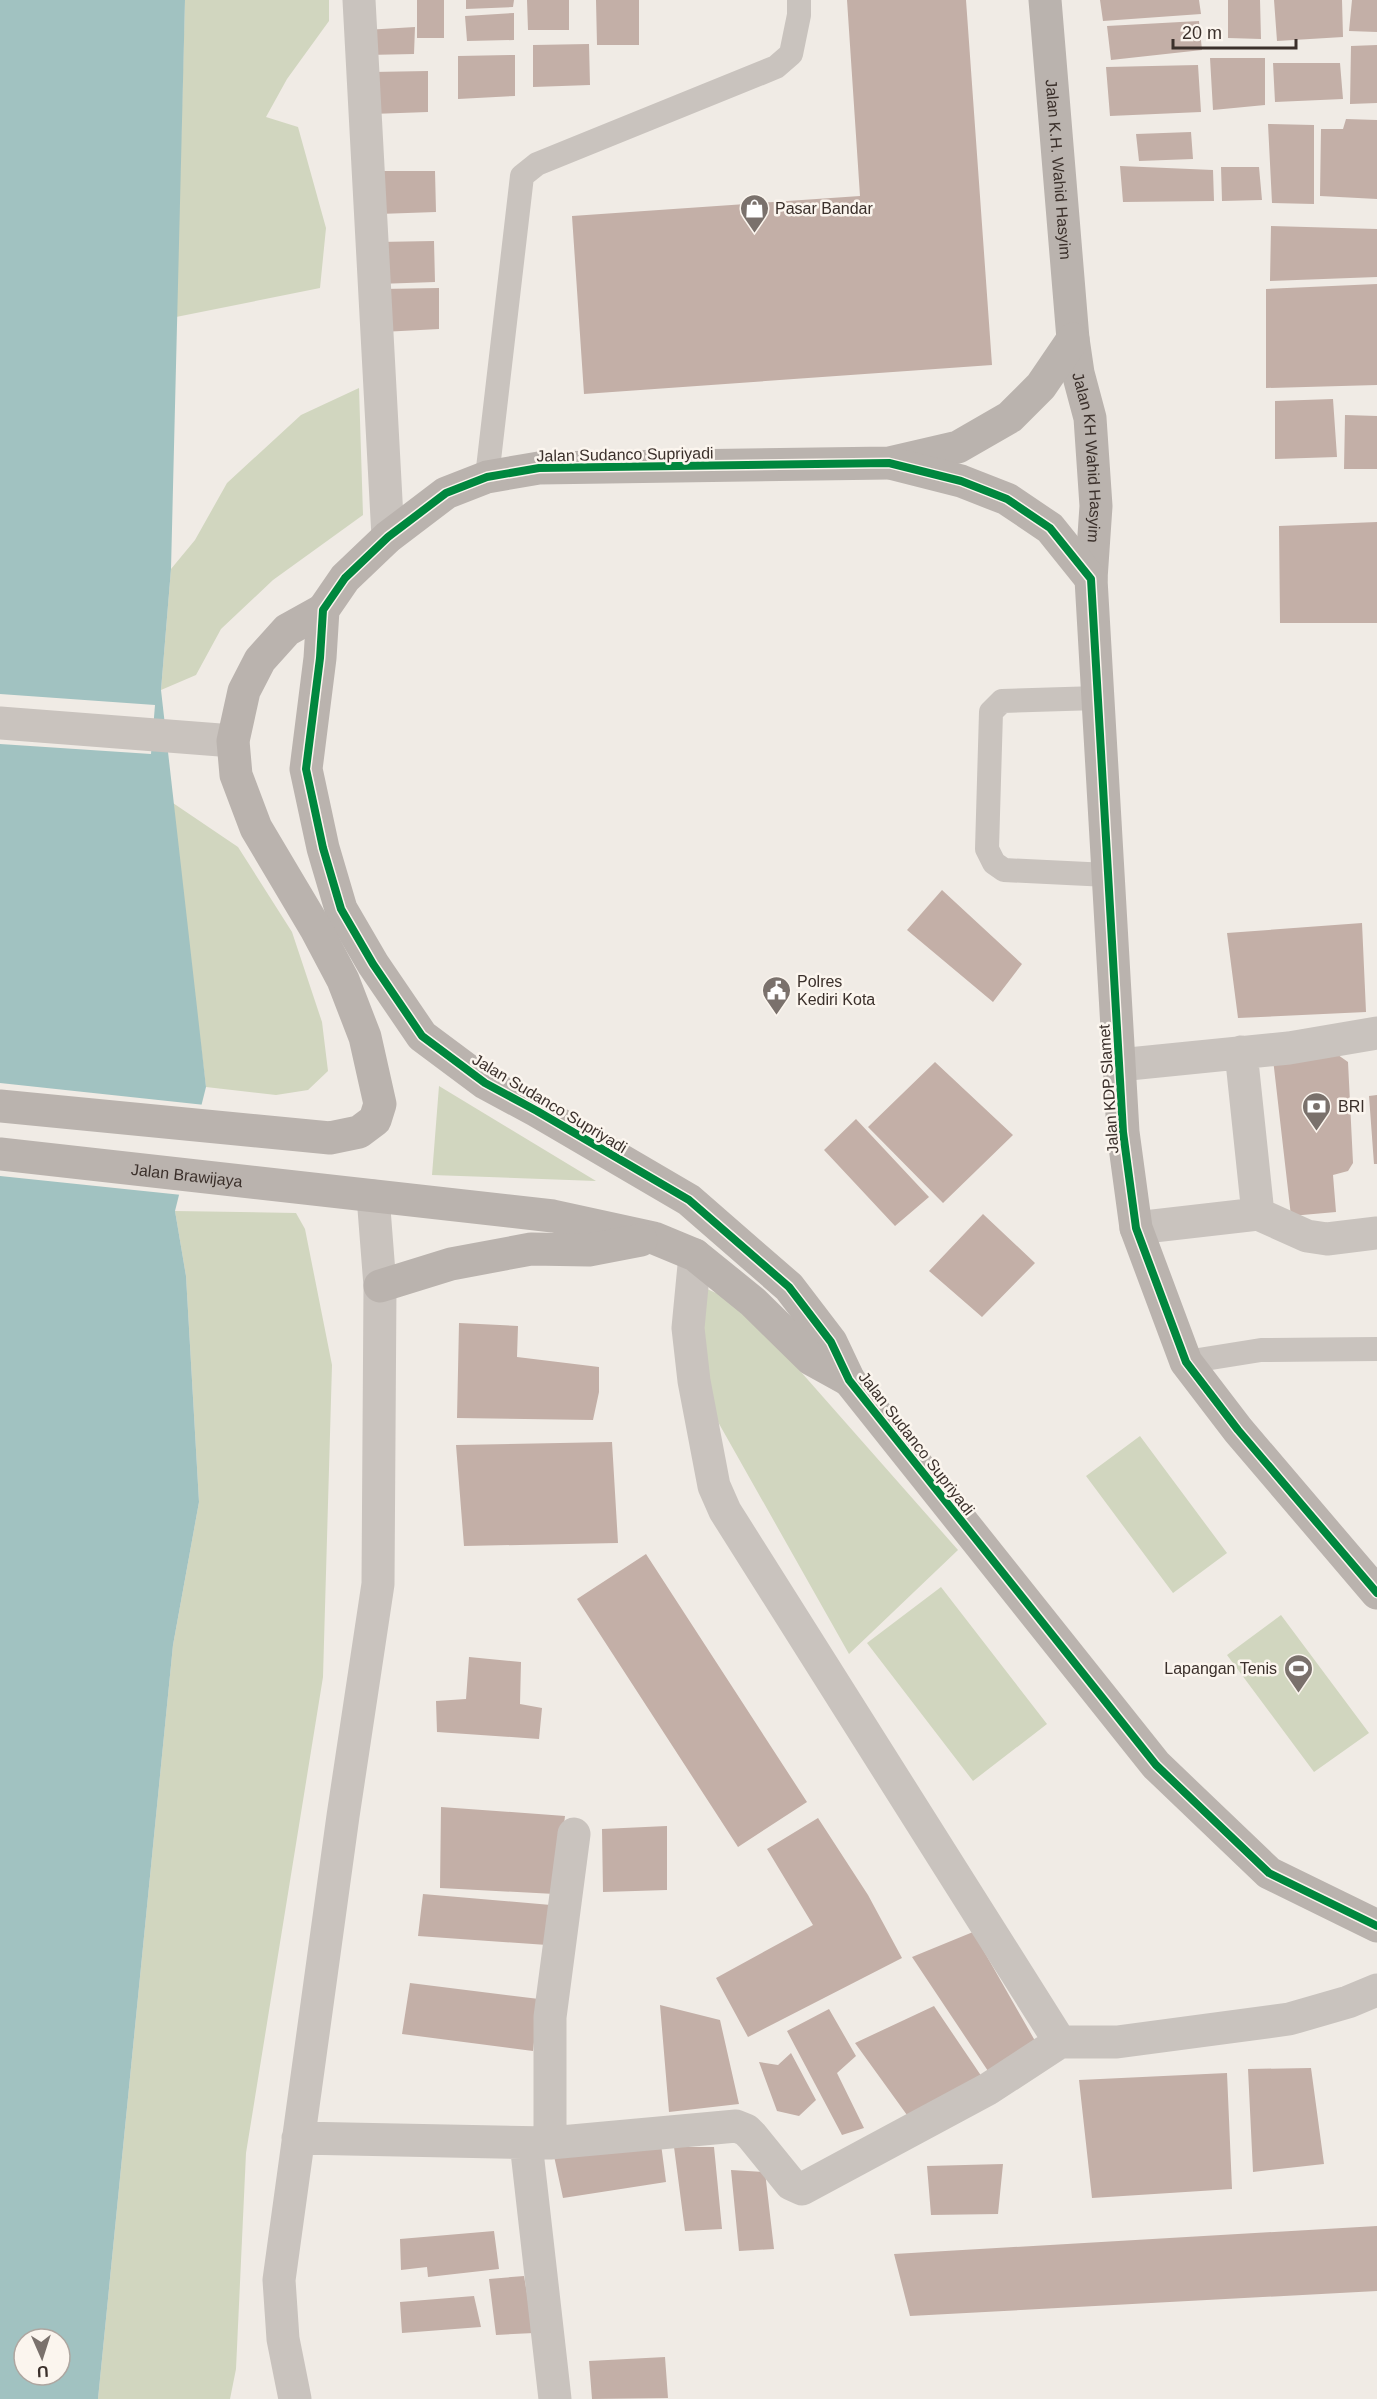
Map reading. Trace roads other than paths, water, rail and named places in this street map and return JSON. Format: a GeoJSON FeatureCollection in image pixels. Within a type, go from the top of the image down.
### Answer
{"type":"FeatureCollection","features":[{"type":"Feature","properties":{"kind":"main road","name":"Jalan K.H. Wahid Hasyim"},"geometry":{"type":"LineString","coordinates":[[1045,0],[1073,339]]}},
{"type":"Feature","properties":{"kind":"main road"},"geometry":{"type":"LineString","coordinates":[[889,462],[958,447],[1010,417],[1041,386],[1073,339]]}},
{"type":"Feature","properties":{"kind":"main road","name":"Jalan KH Wahid Hasyim"},"geometry":{"type":"LineString","coordinates":[[1073,339],[1078,373],[1090,418],[1096,506],[1091,579]]}},
{"type":"Feature","properties":{"kind":"main road","name":"Jalan Sudanco Supriyadi"},"geometry":{"type":"LineString","coordinates":[[889,462],[539,468],[487,477],[446,493],[388,537],[345,578],[322,610],[319,668],[306,770],[323,848],[341,909],[373,964],[422,1036],[484,1083],[537,1111],[688,1200],[789,1287],[831,1342],[849,1380],[1156,1765],[1269,1873],[1377,1926]]}},
{"type":"Feature","properties":{"kind":"main road"},"geometry":{"type":"LineString","coordinates":[[889,462],[961,481],[1007,500],[1050,528],[1091,579]]}},
{"type":"Feature","properties":{"kind":"main road","name":"Jalan KDP Slamet"},"geometry":{"type":"LineString","coordinates":[[1091,579],[1123,1132],[1136,1228],[1186,1362],[1238,1430],[1377,1593]]}},
{"type":"Feature","properties":{"kind":"main road"},"geometry":{"type":"LineString","coordinates":[[0,1106],[300,1137],[330,1138],[360,1132],[375,1120],[380,1104],[365,1037],[343,980],[316,929],[255,828],[236,775],[232,741],[244,691],[260,660],[287,630],[322,610]]}},
{"type":"Feature","properties":{"kind":"main road","name":"Jalan Brawijaya"},"geometry":{"type":"LineString","coordinates":[[0,1154],[553,1216],[654,1238],[695,1256],[753,1302],[811,1359],[849,1380]]}},
{"type":"Feature","properties":{"kind":"main road"},"geometry":{"type":"LineString","coordinates":[[380,1286],[451,1264],[531,1249],[589,1250],[654,1238]]}},
{"type":"Feature","properties":{"kind":"street"},"geometry":{"type":"LineString","coordinates":[[359,0],[388,537]]}},
{"type":"Feature","properties":{"kind":"street"},"geometry":{"type":"LineString","coordinates":[[0,723],[232,741]]}},
{"type":"Feature","properties":{"kind":"street"},"geometry":{"type":"LineString","coordinates":[[1119,1065],[1288,1048],[1377,1033]]}},
{"type":"Feature","properties":{"kind":"street"},"geometry":{"type":"LineString","coordinates":[[1241,1052],[1258,1214]]}},
{"type":"Feature","properties":{"kind":"street"},"geometry":{"type":"LineString","coordinates":[[295,2399],[283,2339],[279,2280],[378,1584],[380,1286],[373,1196]]}},
{"type":"Feature","properties":{"kind":"street"},"geometry":{"type":"LineString","coordinates":[[1136,1228],[1258,1214],[1307,1236],[1327,1239],[1377,1233]]}},
{"type":"Feature","properties":{"kind":"street"},"geometry":{"type":"LineString","coordinates":[[695,1256],[688,1328],[694,1381],[714,1486],[725,1511],[1059,2042]]}},
{"type":"Feature","properties":{"kind":"street"},"geometry":{"type":"LineString","coordinates":[[555,2399],[538,2143],[550,2017],[574,1834]]}},
{"type":"Feature","properties":{"kind":"street"},"geometry":{"type":"LineString","coordinates":[[298,2138],[538,2143],[736,2126],[746,2130],[791,2184],[802,2189],[810,2187],[988,2088],[1059,2042],[1117,2042],[1289,2019],[1348,2002],[1377,1990]]}},
{"type":"Feature","properties":{"kind":"lane"},"geometry":{"type":"LineString","coordinates":[[487,477],[522,176],[537,164],[776,67],[791,54],[799,15],[799,0]]}},
{"type":"Feature","properties":{"kind":"lane"},"geometry":{"type":"LineString","coordinates":[[1098,698],[1002,701],[991,712],[987,849],[994,863],[1004,870],[1108,875]]}},
{"type":"Feature","properties":{"kind":"lane"},"geometry":{"type":"LineString","coordinates":[[1186,1362],[1261,1350],[1377,1349]]}},
{"type":"Feature","properties":{"kind":"water"},"geometry":{"type":"Polygon","coordinates":[[[0,0],[185,0],[171,569],[161,690],[206,1087],[175,1211],[186,1276],[199,1502],[173,1645],[98,2399],[0,2399],[0,0]]]}},
{"type":"Feature","properties":{"kind":"place","name":"Pasar Bandar"},"geometry":{"type":"Point","coordinates":[754,234]}},
{"type":"Feature","properties":{"kind":"place","name":"Polres Kediri Kota"},"geometry":{"type":"Point","coordinates":[776,1016]}},
{"type":"Feature","properties":{"kind":"place","name":"BRI"},"geometry":{"type":"Point","coordinates":[1317,1132]}},
{"type":"Feature","properties":{"kind":"place","name":"Lapangan Tenis"},"geometry":{"type":"Point","coordinates":[1298,1694]}}]}
